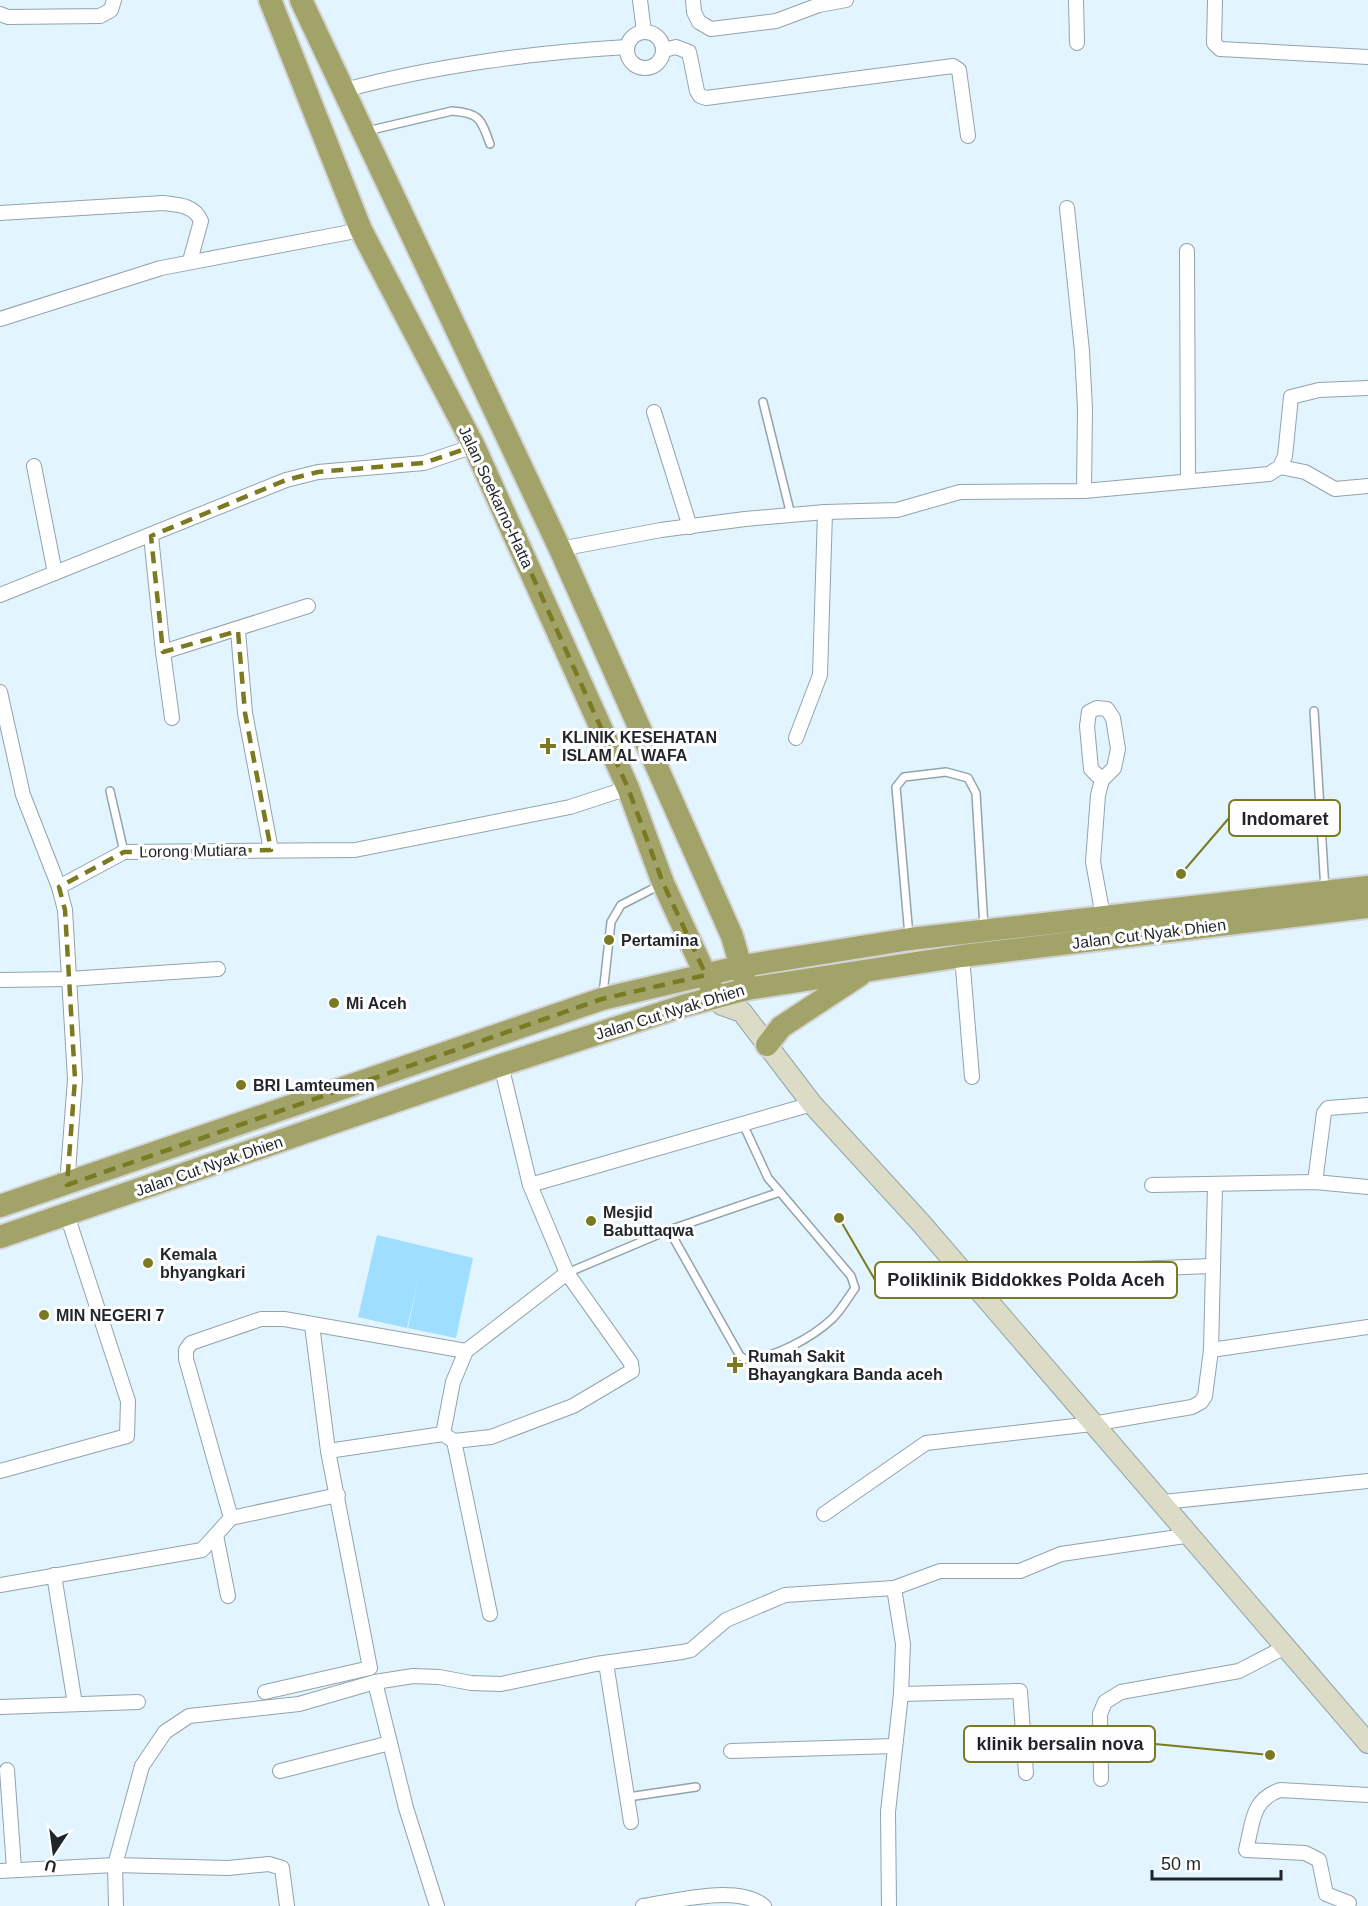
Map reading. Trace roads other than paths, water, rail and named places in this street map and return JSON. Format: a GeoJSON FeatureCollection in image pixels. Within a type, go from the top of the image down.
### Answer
{"type":"FeatureCollection","features":[{"type":"Feature","properties":{"kind":"highway","name":"Jalan Soekarno-Hatta"},"geometry":{"type":"LineString","coordinates":[[270,0],[361,230],[474,446],[628,788],[663,883],[716,998]]}},
{"type":"Feature","properties":{"kind":"highway"},"geometry":{"type":"LineString","coordinates":[[280,21],[303,5],[345,90],[560,549],[708,882],[742,966],[747,989]]}},
{"type":"Feature","properties":{"kind":"highway","name":"Jalan Cut Nyak Dhien"},"geometry":{"type":"LineString","coordinates":[[0,1206],[67,1185],[602,999],[742,966],[909,939],[1368,887]]}},
{"type":"Feature","properties":{"kind":"highway","name":"Jalan Cut Nyak Dhien"},"geometry":{"type":"LineString","coordinates":[[0,1237],[501,1065],[683,1006],[747,989],[962,956],[1368,907]]}},
{"type":"Feature","properties":{"kind":"highway"},"geometry":{"type":"LineString","coordinates":[[767,1045],[781,1027],[866,970]]}},
{"type":"Feature","properties":{"kind":"main road"},"geometry":{"type":"LineString","coordinates":[[742,1011],[748,995],[747,989]]}},
{"type":"Feature","properties":{"kind":"main road"},"geometry":{"type":"LineString","coordinates":[[716,998],[722,1005],[742,1011],[812,1104],[921,1223],[1092,1424],[1192,1535],[1368,1743]]}},
{"type":"Feature","properties":{"kind":"street"},"geometry":{"type":"LineString","coordinates":[[0,14],[100,16],[111,10],[114,0]]}},
{"type":"Feature","properties":{"kind":"street"},"geometry":{"type":"LineString","coordinates":[[640,0],[644,32]]}},
{"type":"Feature","properties":{"kind":"street"},"geometry":{"type":"LineString","coordinates":[[693,0],[694,12],[699,22],[711,28],[776,21],[819,5],[846,0]]}},
{"type":"Feature","properties":{"kind":"street"},"geometry":{"type":"LineString","coordinates":[[1076,0],[1077,43]]}},
{"type":"Feature","properties":{"kind":"street"},"geometry":{"type":"LineString","coordinates":[[1215,0],[1214,43],[1220,49],[1368,57]]}},
{"type":"Feature","properties":{"kind":"street"},"geometry":{"type":"LineString","coordinates":[[644,32],[655,35],[664,50],[656,65],[644,68],[630,59],[627,47],[633,37],[644,32]]}},
{"type":"Feature","properties":{"kind":"street"},"geometry":{"type":"LineString","coordinates":[[345,90],[387,78],[562,52],[627,47]]}},
{"type":"Feature","properties":{"kind":"street"},"geometry":{"type":"LineString","coordinates":[[664,50],[676,48],[688,52],[697,91],[706,98],[953,66],[959,70],[968,136]]}},
{"type":"Feature","properties":{"kind":"street"},"geometry":{"type":"LineString","coordinates":[[0,213],[163,203],[182,205],[193,210],[201,221],[190,261]]}},
{"type":"Feature","properties":{"kind":"street"},"geometry":{"type":"LineString","coordinates":[[1067,208],[1082,351],[1085,409],[1084,491]]}},
{"type":"Feature","properties":{"kind":"street"},"geometry":{"type":"LineString","coordinates":[[0,319],[190,261],[361,230]]}},
{"type":"Feature","properties":{"kind":"street"},"geometry":{"type":"LineString","coordinates":[[1187,252],[1188,482]]}},
{"type":"Feature","properties":{"kind":"street"},"geometry":{"type":"LineString","coordinates":[[560,549],[690,527],[825,512],[897,510],[960,492],[1084,491],[1269,474],[1280,467],[1285,456],[1291,397],[1318,390],[1368,388]]}},
{"type":"Feature","properties":{"kind":"street"},"geometry":{"type":"LineString","coordinates":[[654,412],[690,527]]}},
{"type":"Feature","properties":{"kind":"street"},"geometry":{"type":"LineString","coordinates":[[0,595],[286,480],[318,472],[424,463],[474,446]]}},
{"type":"Feature","properties":{"kind":"street"},"geometry":{"type":"LineString","coordinates":[[34,466],[55,573]]}},
{"type":"Feature","properties":{"kind":"street"},"geometry":{"type":"LineString","coordinates":[[1280,467],[1305,472],[1335,489],[1368,486]]}},
{"type":"Feature","properties":{"kind":"street"},"geometry":{"type":"LineString","coordinates":[[796,738],[820,675],[825,512]]}},
{"type":"Feature","properties":{"kind":"street"},"geometry":{"type":"LineString","coordinates":[[151,536],[172,718]]}},
{"type":"Feature","properties":{"kind":"street"},"geometry":{"type":"LineString","coordinates":[[163,652],[238,631],[308,606]]}},
{"type":"Feature","properties":{"kind":"street"},"geometry":{"type":"LineString","coordinates":[[238,631],[245,713],[271,850]]}},
{"type":"Feature","properties":{"kind":"street"},"geometry":{"type":"LineString","coordinates":[[0,692],[23,795],[59,887],[65,910],[75,1079],[67,1185]]}},
{"type":"Feature","properties":{"kind":"street"},"geometry":{"type":"LineString","coordinates":[[1102,780],[1091,769],[1087,726],[1089,712],[1097,708],[1107,709],[1113,718],[1118,749],[1114,768],[1102,780],[1098,795],[1094,862],[1103,916]]}},
{"type":"Feature","properties":{"kind":"street","name":"Lorong Mutiara"},"geometry":{"type":"LineString","coordinates":[[59,887],[124,852],[355,850],[570,807],[628,788]]}},
{"type":"Feature","properties":{"kind":"street"},"geometry":{"type":"LineString","coordinates":[[962,956],[972,1077]]}},
{"type":"Feature","properties":{"kind":"street"},"geometry":{"type":"LineString","coordinates":[[0,980],[69,979],[218,969]]}},
{"type":"Feature","properties":{"kind":"street"},"geometry":{"type":"LineString","coordinates":[[328,1451],[448,1438],[491,1437],[573,1406],[632,1371],[631,1363],[567,1272],[530,1185],[501,1065]]}},
{"type":"Feature","properties":{"kind":"street"},"geometry":{"type":"LineString","coordinates":[[530,1185],[812,1104]]}},
{"type":"Feature","properties":{"kind":"street"},"geometry":{"type":"LineString","coordinates":[[1315,1182],[1324,1113],[1328,1108],[1368,1105]]}},
{"type":"Feature","properties":{"kind":"street"},"geometry":{"type":"LineString","coordinates":[[1152,1185],[1315,1182],[1368,1187]]}},
{"type":"Feature","properties":{"kind":"street"},"geometry":{"type":"LineString","coordinates":[[824,1514],[926,1443],[1092,1424],[1192,1407],[1201,1402],[1205,1396],[1211,1350],[1211,1266],[1215,1185]]}},
{"type":"Feature","properties":{"kind":"street"},"geometry":{"type":"LineString","coordinates":[[0,1471],[127,1436],[128,1401],[67,1215]]}},
{"type":"Feature","properties":{"kind":"street"},"geometry":{"type":"LineString","coordinates":[[1110,1270],[1211,1266]]}},
{"type":"Feature","properties":{"kind":"street"},"geometry":{"type":"LineString","coordinates":[[490,1614],[448,1438],[453,1382],[466,1351],[567,1272]]}},
{"type":"Feature","properties":{"kind":"street"},"geometry":{"type":"LineString","coordinates":[[231,1518],[186,1350],[191,1343],[261,1319],[284,1319],[466,1351]]}},
{"type":"Feature","properties":{"kind":"street"},"geometry":{"type":"LineString","coordinates":[[265,1692],[370,1668],[328,1451],[312,1325]]}},
{"type":"Feature","properties":{"kind":"street"},"geometry":{"type":"LineString","coordinates":[[1211,1350],[1368,1327]]}},
{"type":"Feature","properties":{"kind":"street"},"geometry":{"type":"LineString","coordinates":[[1162,1502],[1368,1481]]}},
{"type":"Feature","properties":{"kind":"street"},"geometry":{"type":"LineString","coordinates":[[0,1585],[202,1550],[210,1545],[231,1518],[338,1495]]}},
{"type":"Feature","properties":{"kind":"street"},"geometry":{"type":"LineString","coordinates":[[216,1535],[228,1596]]}},
{"type":"Feature","properties":{"kind":"street"},"geometry":{"type":"LineString","coordinates":[[116,1906],[116,1865],[142,1766],[165,1732],[189,1716],[299,1704],[375,1682],[413,1676],[501,1684],[606,1663],[691,1650],[726,1620],[785,1595],[894,1587],[940,1571],[1020,1571],[1061,1554],[1192,1535]]}},
{"type":"Feature","properties":{"kind":"street"},"geometry":{"type":"LineString","coordinates":[[54,1575],[75,1704]]}},
{"type":"Feature","properties":{"kind":"street"},"geometry":{"type":"LineString","coordinates":[[889,1906],[888,1812],[901,1694],[903,1644],[894,1587]]}},
{"type":"Feature","properties":{"kind":"street"},"geometry":{"type":"LineString","coordinates":[[1101,1779],[1100,1714],[1106,1702],[1120,1692],[1239,1671],[1286,1647]]}},
{"type":"Feature","properties":{"kind":"street"},"geometry":{"type":"LineString","coordinates":[[606,1663],[632,1822]]}},
{"type":"Feature","properties":{"kind":"street"},"geometry":{"type":"LineString","coordinates":[[375,1682],[406,1808],[437,1906]]}},
{"type":"Feature","properties":{"kind":"street"},"geometry":{"type":"LineString","coordinates":[[901,1694],[1020,1691],[1026,1773]]}},
{"type":"Feature","properties":{"kind":"street"},"geometry":{"type":"LineString","coordinates":[[0,1707],[138,1702]]}},
{"type":"Feature","properties":{"kind":"street"},"geometry":{"type":"LineString","coordinates":[[279,1771],[390,1743]]}},
{"type":"Feature","properties":{"kind":"street"},"geometry":{"type":"LineString","coordinates":[[731,1751],[895,1746]]}},
{"type":"Feature","properties":{"kind":"street"},"geometry":{"type":"LineString","coordinates":[[7,1770],[7,1869],[116,1865],[228,1868],[269,1864],[282,1868],[287,1906]]}},
{"type":"Feature","properties":{"kind":"street"},"geometry":{"type":"LineString","coordinates":[[1349,1903],[1326,1894],[1319,1860],[1305,1853],[1246,1850],[1259,1801],[1269,1794],[1280,1790],[1368,1795]]}},
{"type":"Feature","properties":{"kind":"street"},"geometry":{"type":"LineString","coordinates":[[643,1906],[688,1898],[743,1895],[755,1899],[764,1906]]}},
{"type":"Feature","properties":{"kind":"lane"},"geometry":{"type":"LineString","coordinates":[[365,132],[452,111],[465,112],[476,115],[482,122],[490,144]]}},
{"type":"Feature","properties":{"kind":"lane"},"geometry":{"type":"LineString","coordinates":[[762,402],[791,516]]}},
{"type":"Feature","properties":{"kind":"lane"},"geometry":{"type":"LineString","coordinates":[[1314,711],[1325,892]]}},
{"type":"Feature","properties":{"kind":"lane"},"geometry":{"type":"LineString","coordinates":[[909,939],[896,787],[904,777],[946,772],[968,778],[976,792],[984,930]]}},
{"type":"Feature","properties":{"kind":"lane"},"geometry":{"type":"LineString","coordinates":[[110,791],[124,852]]}},
{"type":"Feature","properties":{"kind":"lane"},"geometry":{"type":"LineString","coordinates":[[602,999],[611,922],[621,905],[663,883]]}},
{"type":"Feature","properties":{"kind":"lane"},"geometry":{"type":"LineString","coordinates":[[669,1230],[740,1356],[751,1360],[777,1354],[832,1318],[855,1288],[851,1276],[768,1178],[742,1123]]}},
{"type":"Feature","properties":{"kind":"lane"},"geometry":{"type":"LineString","coordinates":[[567,1272],[669,1230],[780,1192]]}},
{"type":"Feature","properties":{"kind":"lane"},"geometry":{"type":"LineString","coordinates":[[628,1797],[696,1787]]}},
{"type":"Feature","properties":{"kind":"place","name":"KLINIK KESEHATAN ISLAM AL WAFA"},"geometry":{"type":"Point","coordinates":[548,746]}},
{"type":"Feature","properties":{"kind":"place","name":"Indomaret"},"geometry":{"type":"Point","coordinates":[1181,874]}},
{"type":"Feature","properties":{"kind":"place","name":"Pertamina"},"geometry":{"type":"Point","coordinates":[609,940]}},
{"type":"Feature","properties":{"kind":"place","name":"Mi Aceh"},"geometry":{"type":"Point","coordinates":[334,1003]}},
{"type":"Feature","properties":{"kind":"place","name":"BRI Lamteumen"},"geometry":{"type":"Point","coordinates":[241,1085]}},
{"type":"Feature","properties":{"kind":"place","name":"Poliklinik Biddokkes Polda Aceh"},"geometry":{"type":"Point","coordinates":[839,1218]}},
{"type":"Feature","properties":{"kind":"place","name":"Mesjid Babuttaqwa"},"geometry":{"type":"Point","coordinates":[591,1221]}},
{"type":"Feature","properties":{"kind":"place","name":"Kemala bhyangkari"},"geometry":{"type":"Point","coordinates":[148,1263]}},
{"type":"Feature","properties":{"kind":"place","name":"MIN NEGERI 7"},"geometry":{"type":"Point","coordinates":[44,1315]}},
{"type":"Feature","properties":{"kind":"place","name":"Rumah Sakit Bhayangkara Banda aceh"},"geometry":{"type":"Point","coordinates":[735,1365]}},
{"type":"Feature","properties":{"kind":"place","name":"klinik bersalin nova"},"geometry":{"type":"Point","coordinates":[1270,1755]}}]}
